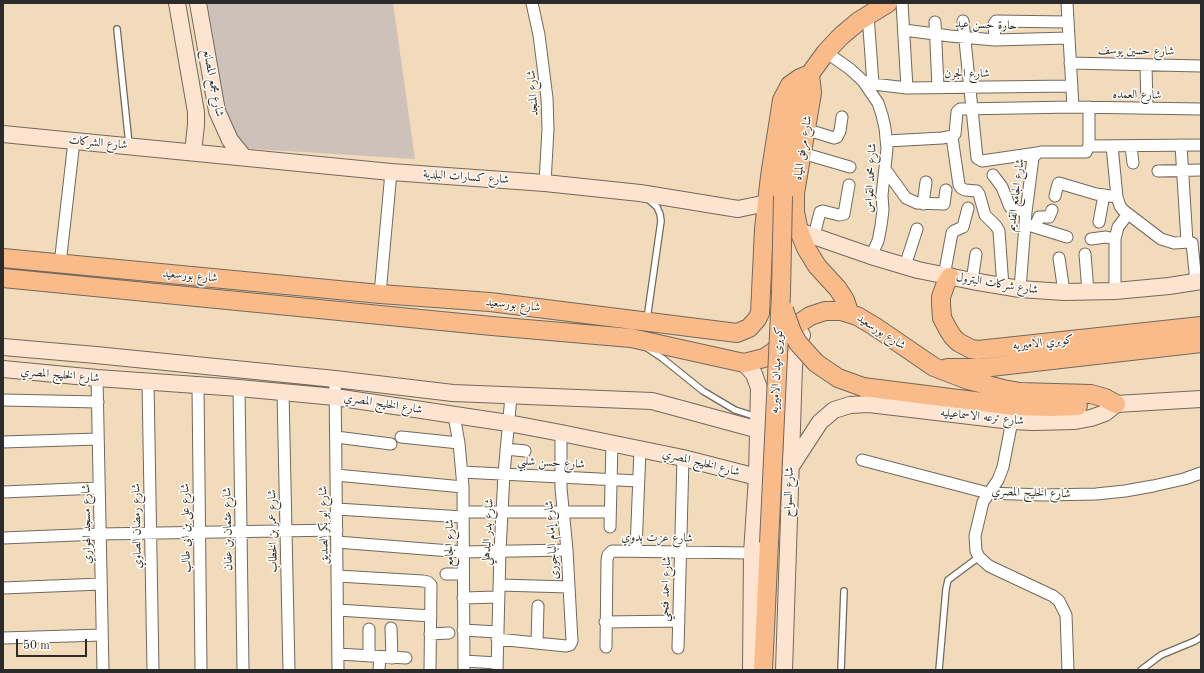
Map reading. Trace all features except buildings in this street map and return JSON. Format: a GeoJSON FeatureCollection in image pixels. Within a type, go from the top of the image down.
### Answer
{"type":"FeatureCollection","features":[{"type":"Feature","properties":{"kind":"main road"},"geometry":{"type":"LineString","coordinates":[[810,74],[826,52],[841,36],[868,14],[888,3]]}},
{"type":"Feature","properties":{"kind":"main road","name":"شارع مرفق المياه"},"geometry":{"type":"LineString","coordinates":[[810,74],[812,92],[794,203],[806,233],[810,256],[838,289],[845,300],[849,312]]}},
{"type":"Feature","properties":{"kind":"main road","name":"كوبرى ميدان الاميريه"},"geometry":{"type":"LineString","coordinates":[[763,670],[781,293],[784,196],[793,118],[803,88],[810,74]]}},
{"type":"Feature","properties":{"kind":"main road","name":"شارع بورسعيد"},"geometry":{"type":"LineString","coordinates":[[3,258],[380,294],[490,302],[738,333],[749,328],[757,318],[761,306],[764,229],[770,176],[782,100],[790,85],[800,78],[810,74]]}},
{"type":"Feature","properties":{"kind":"main road","name":"كوبري الاميريه"},"geometry":{"type":"LineString","coordinates":[[947,276],[942,297],[942,318],[953,337],[958,342],[971,349],[978,350],[1201,326]]}},
{"type":"Feature","properties":{"kind":"main road","name":"شارع بورسعيد"},"geometry":{"type":"LineString","coordinates":[[3,278],[492,326],[632,338],[744,363],[764,358],[773,352],[780,346],[797,325],[810,316],[829,310],[841,310],[849,312],[874,326],[934,367],[968,380],[1003,389],[1037,394],[1090,394],[1105,398],[1116,404]]}},
{"type":"Feature","properties":{"kind":"main road"},"geometry":{"type":"LineString","coordinates":[[781,293],[783,306],[789,325],[798,343],[806,354],[838,378],[863,387],[1014,406],[1051,407],[1116,404]]}},
{"type":"Feature","properties":{"kind":"main road"},"geometry":{"type":"LineString","coordinates":[[490,302],[495,314],[492,326]]}},
{"type":"Feature","properties":{"kind":"main road"},"geometry":{"type":"LineString","coordinates":[[520,306],[518,320],[522,328]]}},
{"type":"Feature","properties":{"kind":"main road","name":"كوبري الاميريه"},"geometry":{"type":"LineString","coordinates":[[934,367],[968,369],[982,368],[1201,343]]}},
{"type":"Feature","properties":{"kind":"street","name":"شارع مجمع المصانع"},"geometry":{"type":"LineString","coordinates":[[178,3],[196,112],[193,152]]}},
{"type":"Feature","properties":{"kind":"street","name":"شارع مجمع المصانع"},"geometry":{"type":"LineString","coordinates":[[198,3],[217,112],[230,140],[243,156]]}},
{"type":"Feature","properties":{"kind":"street","name":"شارع المنجد"},"geometry":{"type":"LineString","coordinates":[[532,3],[539,35],[547,98],[548,129],[545,183]]}},
{"type":"Feature","properties":{"kind":"street"},"geometry":{"type":"LineString","coordinates":[[902,3],[907,88]]}},
{"type":"Feature","properties":{"kind":"street"},"geometry":{"type":"LineString","coordinates":[[1003,287],[999,231],[985,215],[977,191],[965,190],[959,184],[952,137],[955,134],[957,112],[960,110],[972,109],[1073,107],[1067,3]]}},
{"type":"Feature","properties":{"kind":"street"},"geometry":{"type":"LineString","coordinates":[[868,14],[868,83]]}},
{"type":"Feature","properties":{"kind":"street"},"geometry":{"type":"LineString","coordinates":[[963,21],[976,155],[979,160],[982,161],[1037,153]]}},
{"type":"Feature","properties":{"kind":"street"},"geometry":{"type":"LineString","coordinates":[[995,40],[994,24],[996,21],[1067,22]]}},
{"type":"Feature","properties":{"kind":"street"},"geometry":{"type":"LineString","coordinates":[[935,22],[938,87]]}},
{"type":"Feature","properties":{"kind":"street","name":"حارة حسن عيد"},"geometry":{"type":"LineString","coordinates":[[904,30],[964,38],[995,40],[1068,38]]}},
{"type":"Feature","properties":{"kind":"street","name":"شارع محمد القواس"},"geometry":{"type":"LineString","coordinates":[[826,52],[868,83],[878,103],[882,116],[887,141],[887,156],[882,195],[882,226],[878,241],[871,256]]}},
{"type":"Feature","properties":{"kind":"street","name":"شارع حسين يوسف"},"geometry":{"type":"LineString","coordinates":[[1070,63],[1201,66]]}},
{"type":"Feature","properties":{"kind":"street"},"geometry":{"type":"LineString","coordinates":[[1146,65],[1147,108]]}},
{"type":"Feature","properties":{"kind":"street","name":"شارع الجرن"},"geometry":{"type":"LineString","coordinates":[[868,83],[907,88],[1072,86]]}},
{"type":"Feature","properties":{"kind":"street","name":"شارع العمده"},"geometry":{"type":"LineString","coordinates":[[1073,107],[1201,109]]}},
{"type":"Feature","properties":{"kind":"street"},"geometry":{"type":"LineString","coordinates":[[1089,107],[1089,146],[1201,145]]}},
{"type":"Feature","properties":{"kind":"street"},"geometry":{"type":"LineString","coordinates":[[805,129],[834,138],[837,137],[840,131],[842,117]]}},
{"type":"Feature","properties":{"kind":"street","name":"شارع الشركات"},"geometry":{"type":"LineString","coordinates":[[3,134],[74,142],[193,152]]}},
{"type":"Feature","properties":{"kind":"street"},"geometry":{"type":"LineString","coordinates":[[887,141],[952,137]]}},
{"type":"Feature","properties":{"kind":"street"},"geometry":{"type":"LineString","coordinates":[[60,264],[74,142]]}},
{"type":"Feature","properties":{"kind":"street"},"geometry":{"type":"LineString","coordinates":[[1182,145],[1183,170],[1198,281]]}},
{"type":"Feature","properties":{"kind":"street","name":"شارع الجامع القديم"},"geometry":{"type":"LineString","coordinates":[[1020,289],[1029,221],[1033,158],[1037,153],[1084,152],[1088,150],[1089,146]]}},
{"type":"Feature","properties":{"kind":"street"},"geometry":{"type":"LineString","coordinates":[[1112,146],[1116,197],[1120,206],[1128,214],[1161,239],[1174,244],[1193,242]]}},
{"type":"Feature","properties":{"kind":"street"},"geometry":{"type":"LineString","coordinates":[[1131,146],[1133,163]]}},
{"type":"Feature","properties":{"kind":"street","name":"شارع كسارات البلدية"},"geometry":{"type":"LineString","coordinates":[[193,152],[391,172],[545,183],[640,193],[738,209],[767,203]]}},
{"type":"Feature","properties":{"kind":"street"},"geometry":{"type":"LineString","coordinates":[[802,153],[850,167]]}},
{"type":"Feature","properties":{"kind":"street"},"geometry":{"type":"LineString","coordinates":[[885,169],[906,198],[917,203],[944,204],[946,190]]}},
{"type":"Feature","properties":{"kind":"street"},"geometry":{"type":"LineString","coordinates":[[1158,171],[1201,170]]}},
{"type":"Feature","properties":{"kind":"street"},"geometry":{"type":"LineString","coordinates":[[380,294],[391,172]]}},
{"type":"Feature","properties":{"kind":"street"},"geometry":{"type":"LineString","coordinates":[[993,175],[1002,187],[1010,207],[1029,221],[1067,237]]}},
{"type":"Feature","properties":{"kind":"street"},"geometry":{"type":"LineString","coordinates":[[923,204],[926,182]]}},
{"type":"Feature","properties":{"kind":"street"},"geometry":{"type":"LineString","coordinates":[[1055,196],[1059,183],[1116,197]]}},
{"type":"Feature","properties":{"kind":"street"},"geometry":{"type":"LineString","coordinates":[[806,233],[820,212],[823,211],[840,215],[844,214],[849,185]]}},
{"type":"Feature","properties":{"kind":"street"},"geometry":{"type":"LineString","coordinates":[[1099,222],[1104,195]]}},
{"type":"Feature","properties":{"kind":"street"},"geometry":{"type":"LineString","coordinates":[[947,276],[952,234],[954,231],[963,227],[968,208]]}},
{"type":"Feature","properties":{"kind":"street","name":"شارع كسارات البلدية"},"geometry":{"type":"LineString","coordinates":[[738,209],[764,229]]}},
{"type":"Feature","properties":{"kind":"street"},"geometry":{"type":"LineString","coordinates":[[1029,221],[1039,217],[1049,217],[1052,210]]}},
{"type":"Feature","properties":{"kind":"street"},"geometry":{"type":"LineString","coordinates":[[1115,291],[1115,239],[1118,227],[1128,214]]}},
{"type":"Feature","properties":{"kind":"street"},"geometry":{"type":"LineString","coordinates":[[905,266],[917,229]]}},
{"type":"Feature","properties":{"kind":"street","name":"شارع شركات البترول"},"geometry":{"type":"LineString","coordinates":[[806,233],[871,256],[905,266],[972,282],[1003,287],[1064,292],[1088,292],[1169,286],[1198,281]]}},
{"type":"Feature","properties":{"kind":"street"},"geometry":{"type":"LineString","coordinates":[[1091,239],[1106,237],[1115,239]]}},
{"type":"Feature","properties":{"kind":"street"},"geometry":{"type":"LineString","coordinates":[[972,282],[976,254]]}},
{"type":"Feature","properties":{"kind":"street"},"geometry":{"type":"LineString","coordinates":[[1085,254],[1088,292]]}},
{"type":"Feature","properties":{"kind":"street"},"geometry":{"type":"LineString","coordinates":[[1059,258],[1064,292]]}},
{"type":"Feature","properties":{"kind":"street","name":"شارع السواح"},"geometry":{"type":"LineString","coordinates":[[784,670],[790,468],[796,353],[804,328],[810,316]]}},
{"type":"Feature","properties":{"kind":"street","name":"شارع الخليج المصري"},"geometry":{"type":"LineString","coordinates":[[3,347],[96,355],[454,392],[511,396],[652,401],[759,424]]}},
{"type":"Feature","properties":{"kind":"street"},"geometry":{"type":"LineString","coordinates":[[744,363],[754,374],[759,388],[757,477],[752,553],[751,670]]}},
{"type":"Feature","properties":{"kind":"street","name":"شارع الخليج المصري"},"geometry":{"type":"LineString","coordinates":[[3,369],[336,397],[508,423],[612,442],[757,477]]}},
{"type":"Feature","properties":{"kind":"street","name":"شارع مسجد الهواري"},"geometry":{"type":"LineString","coordinates":[[97,378],[103,670]]}},
{"type":"Feature","properties":{"kind":"street","name":"شارع ابو بكر الصديق"},"geometry":{"type":"LineString","coordinates":[[335,379],[338,670]]}},
{"type":"Feature","properties":{"kind":"street"},"geometry":{"type":"LineString","coordinates":[[759,388],[763,384],[772,380],[781,381],[789,386],[793,396]]}},
{"type":"Feature","properties":{"kind":"street","name":"شارع رمضان الصاوي"},"geometry":{"type":"LineString","coordinates":[[148,382],[153,670]]}},
{"type":"Feature","properties":{"kind":"street","name":"شارع على بن ابى طالب"},"geometry":{"type":"LineString","coordinates":[[198,386],[201,670]]}},
{"type":"Feature","properties":{"kind":"street","name":"شارع عثمان بن عفان"},"geometry":{"type":"LineString","coordinates":[[239,388],[242,670]]}},
{"type":"Feature","properties":{"kind":"street","name":"شارع عمر بن الخطاب"},"geometry":{"type":"LineString","coordinates":[[283,392],[289,670]]}},
{"type":"Feature","properties":{"kind":"street","name":"شارع بدر البدهلي"},"geometry":{"type":"LineString","coordinates":[[497,666],[498,597],[502,512],[511,396]]}},
{"type":"Feature","properties":{"kind":"street"},"geometry":{"type":"LineString","coordinates":[[1116,404],[1201,399]]}},
{"type":"Feature","properties":{"kind":"street"},"geometry":{"type":"LineString","coordinates":[[3,400],[98,402]]}},
{"type":"Feature","properties":{"kind":"street","name":"شارع ترعه الاسماعيليه"},"geometry":{"type":"LineString","coordinates":[[790,468],[820,422],[834,410],[850,405],[868,404],[1012,421],[1054,422],[1084,420],[1098,416],[1116,404]]}},
{"type":"Feature","properties":{"kind":"street","name":"شارع الجامع"},"geometry":{"type":"LineString","coordinates":[[454,416],[459,443],[463,487],[464,666]]}},
{"type":"Feature","properties":{"kind":"street"},"geometry":{"type":"LineString","coordinates":[[1012,421],[1003,467],[994,487],[988,493],[983,502],[974,544],[979,557],[989,566],[1053,596],[1059,601],[1066,615],[1068,670]]}},
{"type":"Feature","properties":{"kind":"street","name":"شارع إمام الباجورى"},"geometry":{"type":"LineString","coordinates":[[537,643],[566,646],[570,645],[572,641],[561,476],[561,433]]}},
{"type":"Feature","properties":{"kind":"street"},"geometry":{"type":"LineString","coordinates":[[336,437],[391,444]]}},
{"type":"Feature","properties":{"kind":"street"},"geometry":{"type":"LineString","coordinates":[[402,437],[459,443]]}},
{"type":"Feature","properties":{"kind":"street"},"geometry":{"type":"LineString","coordinates":[[3,442],[98,438]]}},
{"type":"Feature","properties":{"kind":"street"},"geometry":{"type":"LineString","coordinates":[[610,527],[612,442]]}},
{"type":"Feature","properties":{"kind":"street"},"geometry":{"type":"LineString","coordinates":[[506,449],[525,451]]}},
{"type":"Feature","properties":{"kind":"street"},"geometry":{"type":"LineString","coordinates":[[636,550],[640,449]]}},
{"type":"Feature","properties":{"kind":"street","name":"شارع احمد فتحي"},"geometry":{"type":"LineString","coordinates":[[678,648],[683,458]]}},
{"type":"Feature","properties":{"kind":"street","name":"شارع الخليج المصري"},"geometry":{"type":"LineString","coordinates":[[862,460],[988,493],[1043,496],[1096,494],[1153,486],[1184,479],[1201,473]]}},
{"type":"Feature","properties":{"kind":"street","name":"شارع حسن شلبي"},"geometry":{"type":"LineString","coordinates":[[462,472],[638,481]]}},
{"type":"Feature","properties":{"kind":"street"},"geometry":{"type":"LineString","coordinates":[[336,475],[463,487]]}},
{"type":"Feature","properties":{"kind":"street"},"geometry":{"type":"LineString","coordinates":[[3,492],[99,488]]}},
{"type":"Feature","properties":{"kind":"street"},"geometry":{"type":"LineString","coordinates":[[337,509],[463,515],[502,512],[610,512]]}},
{"type":"Feature","properties":{"kind":"street"},"geometry":{"type":"LineString","coordinates":[[3,538],[100,534],[337,530]]}},
{"type":"Feature","properties":{"kind":"street"},"geometry":{"type":"LineString","coordinates":[[337,542],[463,552],[567,550]]}},
{"type":"Feature","properties":{"kind":"street","name":"شارع عزت بدوي"},"geometry":{"type":"LineString","coordinates":[[606,647],[605,622],[608,554],[612,551],[636,550],[752,553]]}},
{"type":"Feature","properties":{"kind":"street"},"geometry":{"type":"LineString","coordinates":[[446,574],[463,574]]}},
{"type":"Feature","properties":{"kind":"street"},"geometry":{"type":"LineString","coordinates":[[338,576],[428,582],[431,585],[430,670]]}},
{"type":"Feature","properties":{"kind":"street"},"geometry":{"type":"LineString","coordinates":[[3,588],[101,584]]}},
{"type":"Feature","properties":{"kind":"street"},"geometry":{"type":"LineString","coordinates":[[499,585],[569,586]]}},
{"type":"Feature","properties":{"kind":"street"},"geometry":{"type":"LineString","coordinates":[[463,598],[498,597]]}},
{"type":"Feature","properties":{"kind":"street"},"geometry":{"type":"LineString","coordinates":[[463,630],[537,643],[538,606]]}},
{"type":"Feature","properties":{"kind":"street"},"geometry":{"type":"LineString","coordinates":[[338,610],[430,616]]}},
{"type":"Feature","properties":{"kind":"street"},"geometry":{"type":"LineString","coordinates":[[605,622],[678,621]]}},
{"type":"Feature","properties":{"kind":"street"},"geometry":{"type":"LineString","coordinates":[[391,628],[392,658]]}},
{"type":"Feature","properties":{"kind":"street"},"geometry":{"type":"LineString","coordinates":[[369,629],[374,657],[379,670]]}},
{"type":"Feature","properties":{"kind":"street"},"geometry":{"type":"LineString","coordinates":[[430,634],[449,634]]}},
{"type":"Feature","properties":{"kind":"street"},"geometry":{"type":"LineString","coordinates":[[3,638],[102,635]]}},
{"type":"Feature","properties":{"kind":"street"},"geometry":{"type":"LineString","coordinates":[[338,654],[406,658]]}},
{"type":"Feature","properties":{"kind":"street"},"geometry":{"type":"LineString","coordinates":[[464,666],[497,666]]}},
{"type":"Feature","properties":{"kind":"lane"},"geometry":{"type":"LineString","coordinates":[[117,29],[129,146]]}},
{"type":"Feature","properties":{"kind":"lane"},"geometry":{"type":"LineString","coordinates":[[640,193],[657,207],[661,222],[646,322]]}},
{"type":"Feature","properties":{"kind":"lane","name":"شارع بورسعيد"},"geometry":{"type":"LineString","coordinates":[[632,338],[662,358],[688,380],[719,401],[753,417],[759,424]]}},
{"type":"Feature","properties":{"kind":"lane"},"geometry":{"type":"LineString","coordinates":[[939,670],[948,580],[979,557]]}},
{"type":"Feature","properties":{"kind":"lane"},"geometry":{"type":"LineString","coordinates":[[841,670],[844,591]]}},
{"type":"Feature","properties":{"kind":"lane"},"geometry":{"type":"LineString","coordinates":[[1141,670],[1161,655],[1201,637]]}},
{"type":"Feature","properties":{"kind":"shaded area"},"geometry":{"type":"Polygon","coordinates":[[[202,3],[393,3],[415,159],[238,148],[219,115],[202,3]]]}}]}
